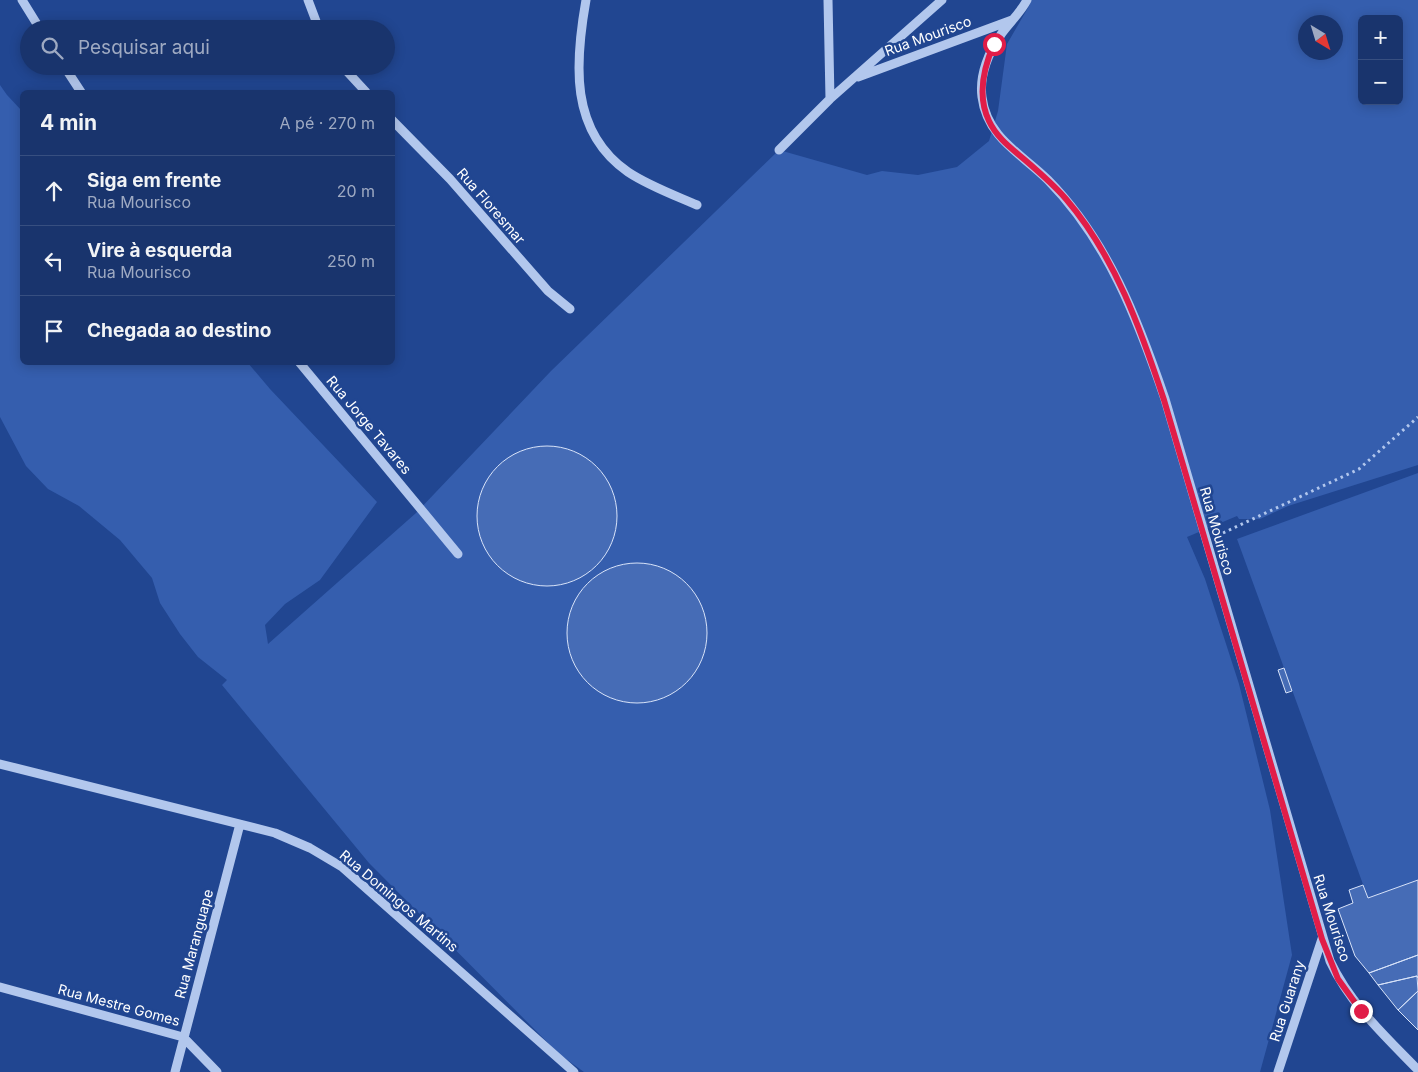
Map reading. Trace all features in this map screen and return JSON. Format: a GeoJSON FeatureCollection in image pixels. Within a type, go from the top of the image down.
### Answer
{"type":"FeatureCollection","features":[{"type":"Feature","properties":{"kind":"street"},"geometry":{"type":"LineString","coordinates":[[22,0],[34,20]]}},
{"type":"Feature","properties":{"kind":"street"},"geometry":{"type":"LineString","coordinates":[[308,0],[316,20]]}},
{"type":"Feature","properties":{"kind":"street"},"geometry":{"type":"LineString","coordinates":[[828,0],[830,99]]}},
{"type":"Feature","properties":{"kind":"street","name":"Rua Mourisco"},"geometry":{"type":"LineString","coordinates":[[779,150],[830,99],[942,0]]}},
{"type":"Feature","properties":{"kind":"street","name":"Rua Mourisco"},"geometry":{"type":"LineString","coordinates":[[1028,0],[994,44],[988,57],[984,71],[982,96],[988,120],[1004,142],[1046,178],[1084,222],[1109,263],[1134,317],[1164,400],[1330,961],[1338,979],[1361,1011],[1418,1070]]}},
{"type":"Feature","properties":{"kind":"street"},"geometry":{"type":"LineString","coordinates":[[584,1],[579,45],[580,92],[586,119],[596,138],[611,158],[628,172],[648,184],[698,205]]}},
{"type":"Feature","properties":{"kind":"street","name":"Rua Mourisco"},"geometry":{"type":"LineString","coordinates":[[853,79],[1013,20]]}},
{"type":"Feature","properties":{"kind":"street"},"geometry":{"type":"LineString","coordinates":[[70,75],[80,90]]}},
{"type":"Feature","properties":{"kind":"street"},"geometry":{"type":"LineString","coordinates":[[350,75],[364,90]]}},
{"type":"Feature","properties":{"kind":"street","name":"Rua Floresmar"},"geometry":{"type":"LineString","coordinates":[[395,123],[450,179],[548,291],[570,309]]}},
{"type":"Feature","properties":{"kind":"street","name":"Rua Jorge Tavares"},"geometry":{"type":"LineString","coordinates":[[301,365],[458,554]]}},
{"type":"Feature","properties":{"kind":"street","name":"Rua Domingos Martins"},"geometry":{"type":"LineString","coordinates":[[0,764],[274,833],[310,848],[342,867],[574,1072]]}},
{"type":"Feature","properties":{"kind":"street","name":"Rua Maranguape"},"geometry":{"type":"LineString","coordinates":[[175,1072],[240,824]]}},
{"type":"Feature","properties":{"kind":"street","name":"Rua Guarany"},"geometry":{"type":"LineString","coordinates":[[1278,1072],[1322,939]]}},
{"type":"Feature","properties":{"kind":"street","name":"Rua Mestre Gomes"},"geometry":{"type":"LineString","coordinates":[[0,987],[183,1037],[217,1072]]}},
{"type":"Feature","properties":{"kind":"path"},"geometry":{"type":"LineString","coordinates":[[1205,542],[1359,470],[1418,417]]}},
{"type":"Feature","properties":{"kind":"shaded area"},"geometry":{"type":"Polygon","coordinates":[[[1031,0],[1418,0],[1418,465],[1288,506],[1260,519],[1239,519],[1237,516],[1187,537],[1205,579],[1239,684],[1270,810],[1292,955],[1260,1072],[584,1072],[559,1054],[369,863],[222,685],[227,680],[198,657],[180,634],[160,603],[152,578],[120,540],[79,506],[48,489],[26,466],[0,417],[0,85],[20,109],[20,365],[250,365],[377,502],[320,580],[285,604],[265,625],[268,644],[416,513],[551,371],[779,150],[867,175],[882,171],[918,175],[957,167],[989,141],[998,111],[1007,44],[1031,0]]]}},
{"type":"Feature","properties":{"kind":"shaded area"},"geometry":{"type":"Polygon","coordinates":[[[1418,473],[1418,880],[1368,898],[1237,539],[1418,473]]]}},
{"type":"Feature","properties":{"kind":"building"},"geometry":{"type":"Polygon","coordinates":[[[547,446],[574,452],[586,458],[596,467],[605,477],[611,489],[617,516],[611,543],[605,555],[596,565],[586,574],[574,580],[547,586],[520,580],[508,574],[498,565],[489,555],[483,543],[477,516],[483,489],[489,477],[498,467],[508,458],[520,452],[547,446]]]}},
{"type":"Feature","properties":{"kind":"building"},"geometry":{"type":"Polygon","coordinates":[[[637,563],[664,569],[676,575],[686,584],[695,594],[701,606],[707,633],[701,660],[695,672],[686,682],[676,691],[664,697],[637,703],[610,697],[598,691],[588,682],[579,672],[573,660],[567,633],[573,606],[579,594],[588,584],[598,575],[610,569],[637,563]]]}},
{"type":"Feature","properties":{"kind":"building"},"geometry":{"type":"Polygon","coordinates":[[[1284,668],[1292,691],[1286,693],[1278,670],[1284,668]]]}},
{"type":"Feature","properties":{"kind":"building"},"geometry":{"type":"Polygon","coordinates":[[[1418,880],[1418,955],[1369,973],[1355,956],[1338,909],[1353,903],[1349,890],[1363,885],[1368,898],[1418,880]]]}},
{"type":"Feature","properties":{"kind":"building"},"geometry":{"type":"Polygon","coordinates":[[[1418,955],[1418,978],[1417,976],[1378,985],[1369,973],[1418,955]]]}},
{"type":"Feature","properties":{"kind":"building"},"geometry":{"type":"Polygon","coordinates":[[[1417,976],[1418,991],[1398,1010],[1378,985],[1417,976]]]}},
{"type":"Feature","properties":{"kind":"building"},"geometry":{"type":"Polygon","coordinates":[[[1418,991],[1418,1030],[1398,1010],[1418,991]]]}},
{"type":"Feature","properties":{"kind":"route"},"geometry":{"type":"LineString","coordinates":[[994,44],[988,57],[982,83],[982,96],[988,120],[1004,142],[1046,178],[1084,222],[1100,246],[1118,281],[1150,358],[1164,400],[1322,939],[1338,979],[1361,1011]]}}]}
